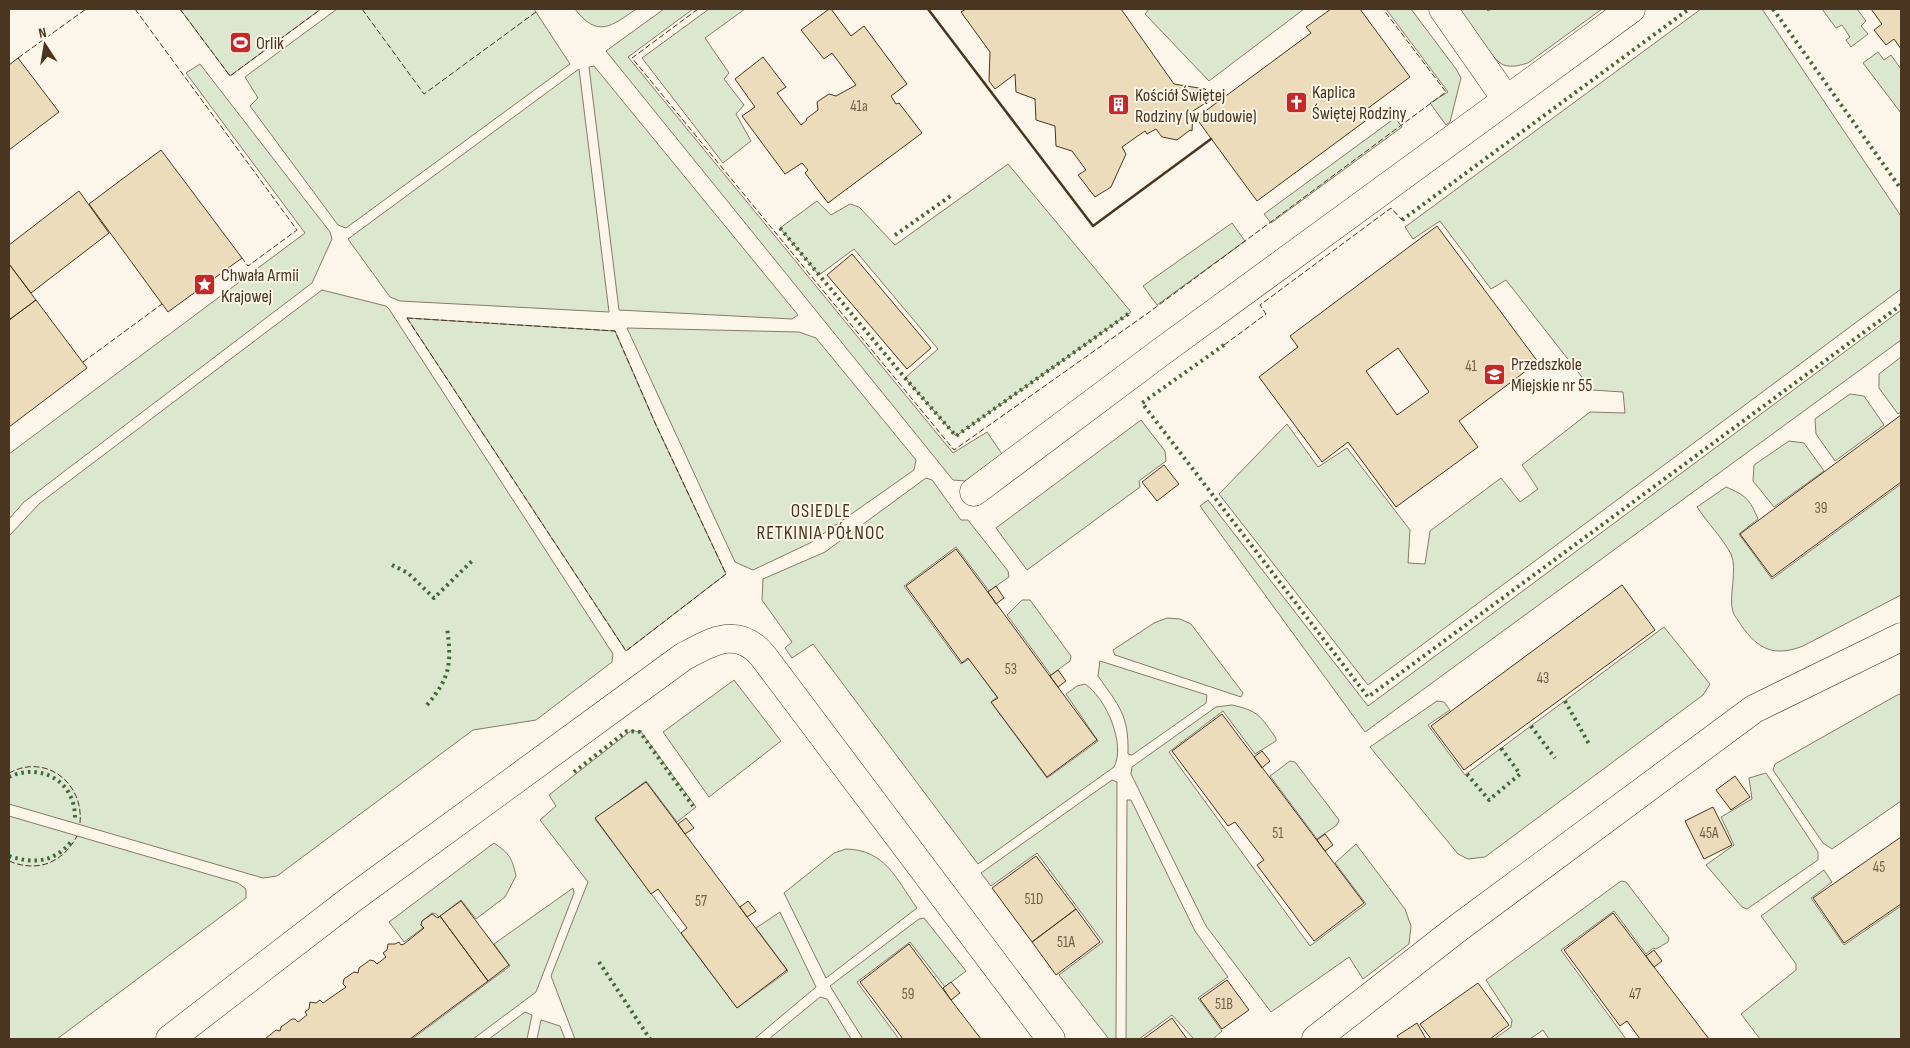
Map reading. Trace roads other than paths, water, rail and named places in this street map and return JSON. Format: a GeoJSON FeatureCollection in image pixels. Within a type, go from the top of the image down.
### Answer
{"type":"FeatureCollection","features":[{"type":"Feature","properties":{"kind":"street"},"geometry":{"type":"LineString","coordinates":[[1443,9],[1506,99]]}},
{"type":"Feature","properties":{"kind":"street"},"geometry":{"type":"LineString","coordinates":[[974,492],[1506,99],[1631,9]]}},
{"type":"Feature","properties":{"kind":"street"},"geometry":{"type":"LineString","coordinates":[[1316,1039],[1458,928],[1754,709],[1901,637]]}},
{"type":"Feature","properties":{"kind":"street"},"geometry":{"type":"LineString","coordinates":[[170,1039],[353,898],[683,657],[716,640],[738,639],[756,647],[1051,1039]]}},
{"type":"Feature","properties":{"kind":"place","name":"Orlik"},"geometry":{"type":"Point","coordinates":[240,43]}},
{"type":"Feature","properties":{"kind":"place","name":"Kaplica Świętej Rodziny"},"geometry":{"type":"Point","coordinates":[1296,102]}},
{"type":"Feature","properties":{"kind":"place","name":"Kościół Świętej Rodziny (w budowie)"},"geometry":{"type":"Point","coordinates":[1119,105]}},
{"type":"Feature","properties":{"kind":"place","name":"Chwała Armii Krajowej"},"geometry":{"type":"Point","coordinates":[205,285]}},
{"type":"Feature","properties":{"kind":"place","name":"Przedszkole Miejskie nr 55"},"geometry":{"type":"Point","coordinates":[1495,374]}},
{"type":"Feature","properties":{"kind":"district","name":"OSIEDLE RETKINIA PÓŁNOC"},"geometry":{"type":"Point","coordinates":[821,521]}}]}
